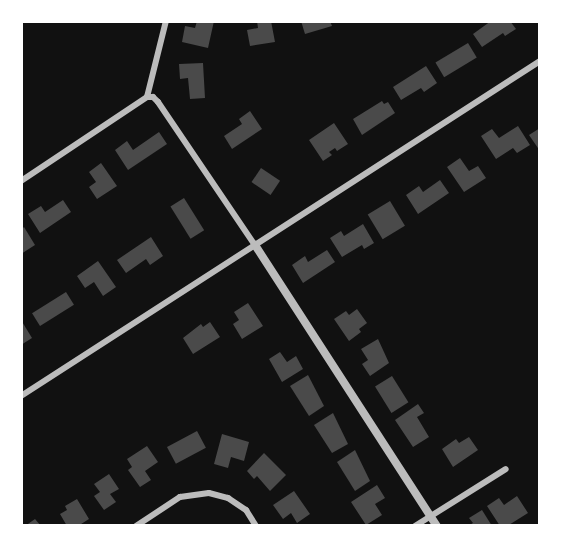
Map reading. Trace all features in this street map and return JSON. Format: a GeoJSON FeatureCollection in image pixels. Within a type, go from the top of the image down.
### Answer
{"type":"FeatureCollection","features":[{"type":"Feature","properties":{"kind":"street"},"geometry":{"type":"LineString","coordinates":[[147,97],[166,21]]}},
{"type":"Feature","properties":{"kind":"street"},"geometry":{"type":"LineString","coordinates":[[21,396],[540,61]]}},
{"type":"Feature","properties":{"kind":"street"},"geometry":{"type":"LineString","coordinates":[[21,181],[147,97],[153,97],[255,245],[437,526]]}},
{"type":"Feature","properties":{"kind":"street"},"geometry":{"type":"LineString","coordinates":[[415,526],[506,469]]}},
{"type":"Feature","properties":{"kind":"street"},"geometry":{"type":"LineString","coordinates":[[136,526],[180,498],[209,493],[228,498],[246,510],[256,526]]}},
{"type":"Feature","properties":{"kind":"building"},"geometry":{"type":"Polygon","coordinates":[[[197,21],[214,21],[208,48],[182,42],[185,26],[195,28],[197,21]]]}},
{"type":"Feature","properties":{"kind":"building"},"geometry":{"type":"Polygon","coordinates":[[[257,21],[271,21],[275,42],[250,46],[247,30],[258,28],[257,21]]]}},
{"type":"Feature","properties":{"kind":"building"},"geometry":{"type":"Polygon","coordinates":[[[301,21],[330,21],[332,26],[305,34],[301,21]]]}},
{"type":"Feature","properties":{"kind":"building"},"geometry":{"type":"Polygon","coordinates":[[[491,21],[510,21],[516,29],[505,36],[503,33],[482,47],[473,34],[491,21]]]}},
{"type":"Feature","properties":{"kind":"building"},"geometry":{"type":"Polygon","coordinates":[[[468,43],[477,58],[444,77],[435,63],[468,43]]]}},
{"type":"Feature","properties":{"kind":"building"},"geometry":{"type":"Polygon","coordinates":[[[203,63],[205,98],[190,99],[188,78],[180,79],[179,64],[203,63]]]}},
{"type":"Feature","properties":{"kind":"building"},"geometry":{"type":"Polygon","coordinates":[[[426,66],[437,83],[424,92],[421,88],[401,100],[393,87],[426,66]]]}},
{"type":"Feature","properties":{"kind":"building"},"geometry":{"type":"Polygon","coordinates":[[[382,101],[384,104],[388,102],[395,113],[362,135],[353,119],[382,101]]]}},
{"type":"Feature","properties":{"kind":"building"},"geometry":{"type":"Polygon","coordinates":[[[250,111],[262,129],[232,149],[224,136],[242,124],[239,119],[250,111]]]}},
{"type":"Feature","properties":{"kind":"building"},"geometry":{"type":"Polygon","coordinates":[[[334,123],[348,144],[337,151],[335,148],[329,152],[332,155],[323,161],[309,140],[334,123]]]}},
{"type":"Feature","properties":{"kind":"building"},"geometry":{"type":"Polygon","coordinates":[[[518,126],[530,145],[517,153],[513,148],[496,159],[481,136],[492,129],[499,138],[518,126]]]}},
{"type":"Feature","properties":{"kind":"building"},"geometry":{"type":"Polygon","coordinates":[[[540,128],[540,151],[529,135],[540,128]]]}},
{"type":"Feature","properties":{"kind":"building"},"geometry":{"type":"Polygon","coordinates":[[[159,132],[167,144],[128,170],[115,150],[127,141],[133,150],[159,132]]]}},
{"type":"Feature","properties":{"kind":"building"},"geometry":{"type":"Polygon","coordinates":[[[460,158],[469,171],[478,166],[486,178],[464,192],[447,167],[460,158]]]}},
{"type":"Feature","properties":{"kind":"building"},"geometry":{"type":"Polygon","coordinates":[[[101,163],[117,186],[97,199],[89,187],[96,182],[89,172],[101,163]]]}},
{"type":"Feature","properties":{"kind":"building"},"geometry":{"type":"Polygon","coordinates":[[[261,168],[280,181],[271,195],[251,182],[261,168]]]}},
{"type":"Feature","properties":{"kind":"building"},"geometry":{"type":"Polygon","coordinates":[[[440,180],[449,193],[418,214],[406,195],[419,186],[423,192],[440,180]]]}},
{"type":"Feature","properties":{"kind":"building"},"geometry":{"type":"Polygon","coordinates":[[[184,198],[204,230],[191,239],[170,206],[184,198]]]}},
{"type":"Feature","properties":{"kind":"building"},"geometry":{"type":"Polygon","coordinates":[[[63,200],[71,212],[40,233],[28,214],[41,206],[45,212],[63,200]]]}},
{"type":"Feature","properties":{"kind":"building"},"geometry":{"type":"Polygon","coordinates":[[[390,201],[405,226],[383,239],[368,214],[390,201]]]}},
{"type":"Feature","properties":{"kind":"building"},"geometry":{"type":"Polygon","coordinates":[[[363,224],[374,243],[364,249],[362,245],[342,257],[330,238],[341,231],[344,236],[363,224]]]}},
{"type":"Feature","properties":{"kind":"building"},"geometry":{"type":"Polygon","coordinates":[[[24,227],[35,245],[21,254],[21,230],[24,227]]]}},
{"type":"Feature","properties":{"kind":"building"},"geometry":{"type":"Polygon","coordinates":[[[151,237],[163,256],[150,265],[146,259],[126,273],[117,260],[151,237]]]}},
{"type":"Feature","properties":{"kind":"building"},"geometry":{"type":"Polygon","coordinates":[[[327,250],[335,262],[303,283],[292,265],[305,256],[308,262],[327,250]]]}},
{"type":"Feature","properties":{"kind":"building"},"geometry":{"type":"Polygon","coordinates":[[[98,261],[116,287],[103,296],[94,282],[85,288],[77,276],[98,261]]]}},
{"type":"Feature","properties":{"kind":"building"},"geometry":{"type":"Polygon","coordinates":[[[66,292],[74,305],[40,326],[32,313],[66,292]]]}},
{"type":"Feature","properties":{"kind":"building"},"geometry":{"type":"Polygon","coordinates":[[[248,303],[263,326],[242,339],[233,324],[239,320],[234,312],[248,303]]]}},
{"type":"Feature","properties":{"kind":"building"},"geometry":{"type":"Polygon","coordinates":[[[357,309],[367,323],[359,329],[361,332],[349,341],[334,319],[346,311],[349,315],[357,309]]]}},
{"type":"Feature","properties":{"kind":"building"},"geometry":{"type":"Polygon","coordinates":[[[21,320],[32,338],[21,345],[21,320]]]}},
{"type":"Feature","properties":{"kind":"building"},"geometry":{"type":"Polygon","coordinates":[[[210,322],[220,337],[193,354],[183,338],[201,324],[203,327],[210,322]]]}},
{"type":"Feature","properties":{"kind":"building"},"geometry":{"type":"Polygon","coordinates":[[[378,339],[389,363],[370,376],[362,364],[368,360],[361,349],[378,339]]]}},
{"type":"Feature","properties":{"kind":"building"},"geometry":{"type":"Polygon","coordinates":[[[280,352],[287,362],[296,356],[303,369],[282,382],[269,359],[280,352]]]}},
{"type":"Feature","properties":{"kind":"building"},"geometry":{"type":"Polygon","coordinates":[[[308,375],[324,406],[309,416],[290,386],[308,375]]]}},
{"type":"Feature","properties":{"kind":"building"},"geometry":{"type":"Polygon","coordinates":[[[392,376],[408,402],[391,413],[375,387],[392,376]]]}},
{"type":"Feature","properties":{"kind":"building"},"geometry":{"type":"Polygon","coordinates":[[[418,404],[424,413],[417,417],[429,437],[413,447],[395,420],[418,404]]]}},
{"type":"Feature","properties":{"kind":"building"},"geometry":{"type":"Polygon","coordinates":[[[333,413],[348,444],[332,453],[314,425],[333,413]]]}},
{"type":"Feature","properties":{"kind":"building"},"geometry":{"type":"Polygon","coordinates":[[[197,431],[206,448],[176,464],[167,447],[197,431]]]}},
{"type":"Feature","properties":{"kind":"building"},"geometry":{"type":"Polygon","coordinates":[[[222,434],[249,442],[244,461],[231,457],[228,468],[214,464],[222,434]]]}},
{"type":"Feature","properties":{"kind":"building"},"geometry":{"type":"Polygon","coordinates":[[[469,437],[478,450],[453,467],[442,449],[456,439],[459,443],[469,437]]]}},
{"type":"Feature","properties":{"kind":"building"},"geometry":{"type":"Polygon","coordinates":[[[147,446],[158,462],[145,471],[151,480],[140,487],[128,470],[132,467],[127,459],[147,446]]]}},
{"type":"Feature","properties":{"kind":"building"},"geometry":{"type":"Polygon","coordinates":[[[355,450],[370,481],[355,491],[337,462],[355,450]]]}},
{"type":"Feature","properties":{"kind":"building"},"geometry":{"type":"Polygon","coordinates":[[[264,453],[286,475],[270,491],[257,476],[254,479],[247,471],[264,453]]]}},
{"type":"Feature","properties":{"kind":"building"},"geometry":{"type":"Polygon","coordinates":[[[109,474],[119,489],[110,494],[116,502],[104,510],[94,496],[100,492],[94,484],[109,474]]]}},
{"type":"Feature","properties":{"kind":"building"},"geometry":{"type":"Polygon","coordinates":[[[377,485],[385,498],[375,504],[382,515],[366,525],[351,502],[377,485]]]}},
{"type":"Feature","properties":{"kind":"building"},"geometry":{"type":"Polygon","coordinates":[[[294,491],[310,514],[297,523],[291,513],[283,519],[273,505],[294,491]]]}},
{"type":"Feature","properties":{"kind":"building"},"geometry":{"type":"Polygon","coordinates":[[[517,496],[528,513],[507,526],[500,526],[487,506],[499,498],[504,505],[517,496]]]}},
{"type":"Feature","properties":{"kind":"building"},"geometry":{"type":"Polygon","coordinates":[[[77,499],[89,519],[78,526],[67,526],[60,514],[67,510],[65,506],[77,499]]]}},
{"type":"Feature","properties":{"kind":"building"},"geometry":{"type":"Polygon","coordinates":[[[482,510],[492,526],[468,526],[473,523],[469,518],[482,510]]]}},
{"type":"Feature","properties":{"kind":"building"},"geometry":{"type":"Polygon","coordinates":[[[35,519],[41,526],[25,526],[35,519]]]}}]}
